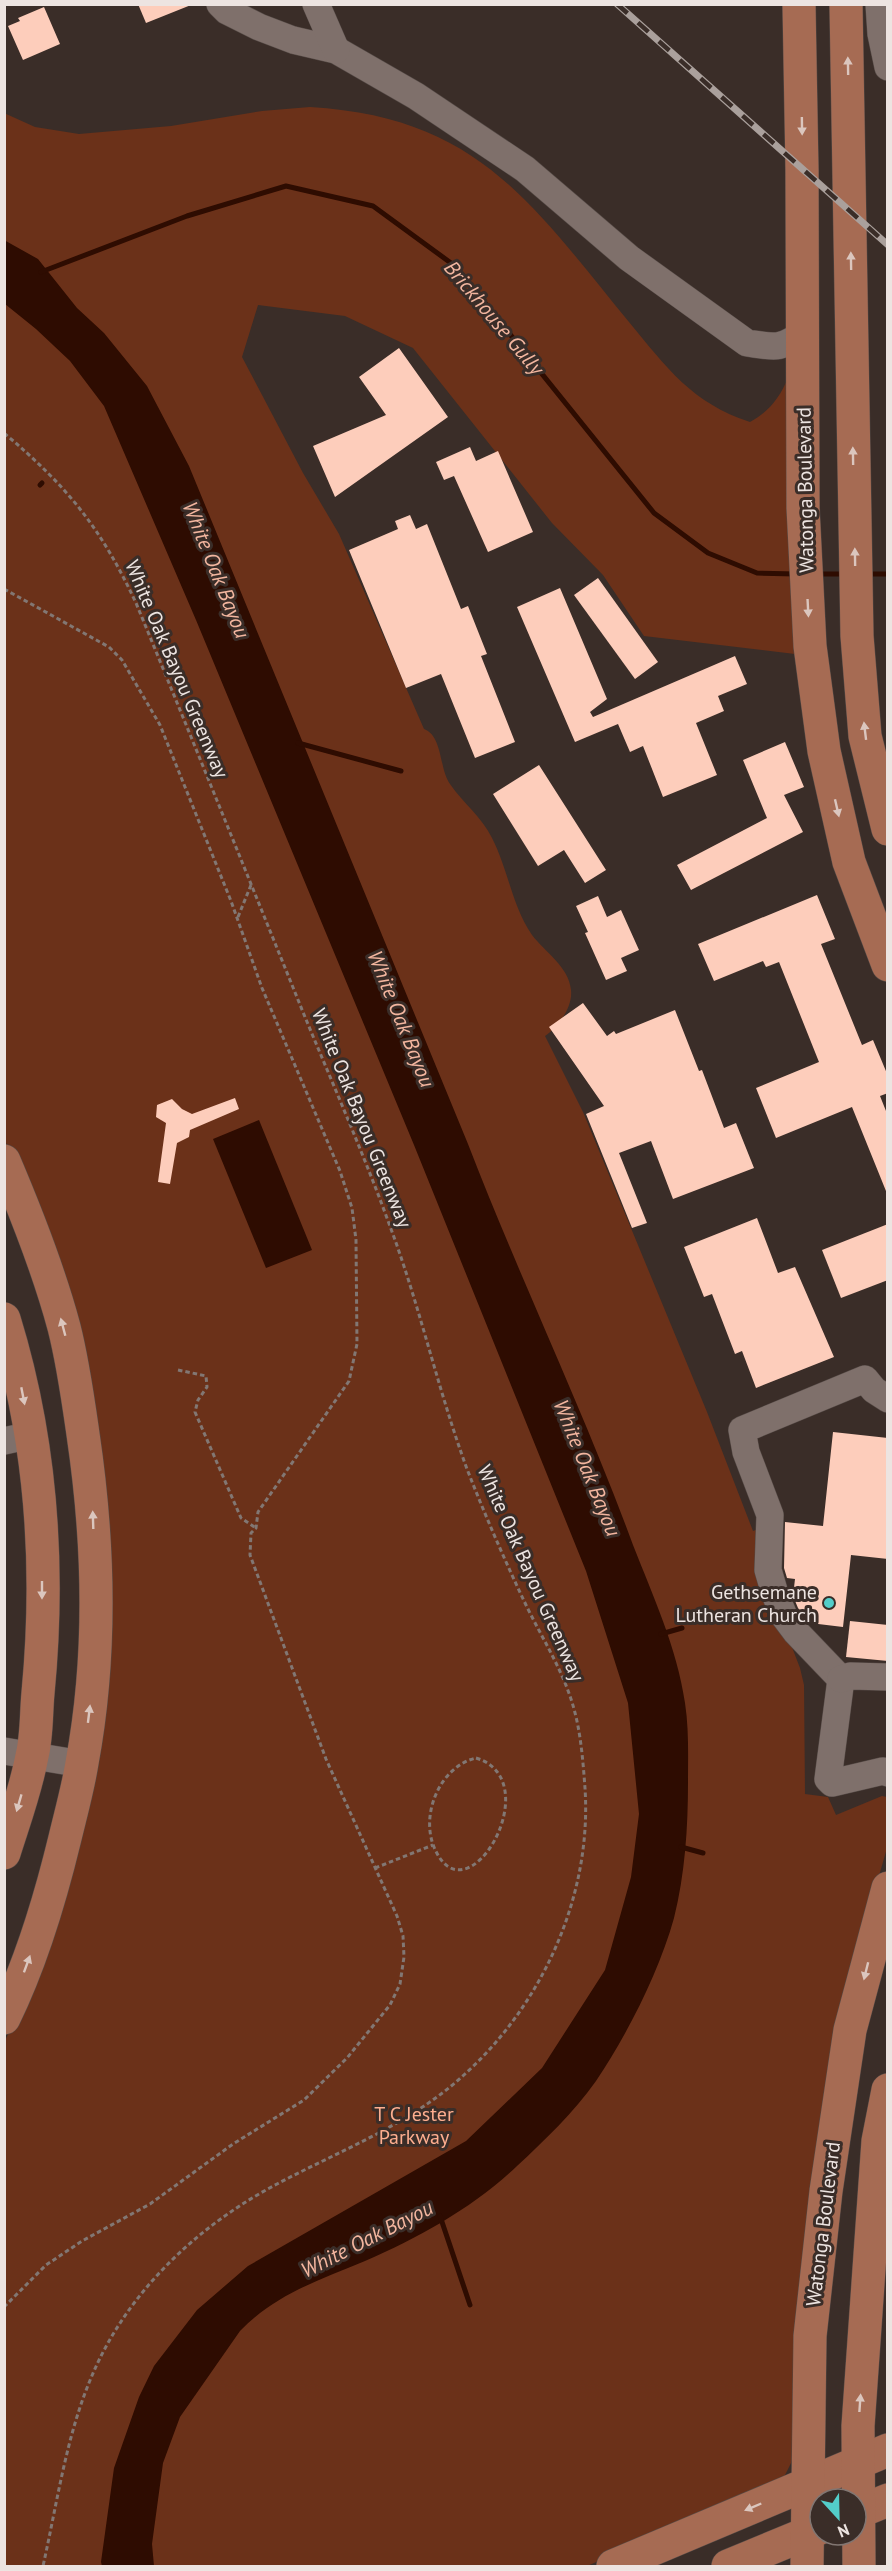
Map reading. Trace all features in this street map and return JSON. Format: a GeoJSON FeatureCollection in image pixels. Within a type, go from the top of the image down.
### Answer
{"type":"FeatureCollection","features":[{"type":"Feature","properties":{"kind":"main road","name":"Watonga Boulevard"},"geometry":{"type":"LineString","coordinates":[[799,4],[804,394],[803,508],[810,646],[824,751],[849,862],[888,965]]}},
{"type":"Feature","properties":{"kind":"main road"},"geometry":{"type":"LineString","coordinates":[[846,4],[857,636],[865,736],[888,829]]}},
{"type":"Feature","properties":{"kind":"main road"},"geometry":{"type":"LineString","coordinates":[[804,394],[852,396]]}},
{"type":"Feature","properties":{"kind":"main road"},"geometry":{"type":"LineString","coordinates":[[4,2018],[17,1993],[50,1899],[82,1764],[93,1680],[96,1594],[92,1498],[78,1394],[64,1328],[23,1205],[5,1163]]}},
{"type":"Feature","properties":{"kind":"main road"},"geometry":{"type":"LineString","coordinates":[[4,1319],[15,1352],[18,1438],[42,1542],[42,1650],[19,1753],[4,1853]]}},
{"type":"Feature","properties":{"kind":"main road","name":"Watonga Boulevard"},"geometry":{"type":"LineString","coordinates":[[808,2497],[806,2484],[810,2336],[826,2191],[850,2030],[885,1906]]}},
{"type":"Feature","properties":{"kind":"main road"},"geometry":{"type":"LineString","coordinates":[[864,2487],[873,2456],[858,2426],[881,2191],[888,2090]]}},
{"type":"Feature","properties":{"kind":"main road"},"geometry":{"type":"LineString","coordinates":[[613,2566],[873,2456]]}},
{"type":"Feature","properties":{"kind":"main road"},"geometry":{"type":"LineString","coordinates":[[868,2508],[888,2500]]}},
{"type":"Feature","properties":{"kind":"main road"},"geometry":{"type":"LineString","coordinates":[[728,2566],[808,2533]]}},
{"type":"Feature","properties":{"kind":"main road","name":"Watonga Boulevard"},"geometry":{"type":"LineString","coordinates":[[807,2566],[810,2547]]}},
{"type":"Feature","properties":{"kind":"main road"},"geometry":{"type":"LineString","coordinates":[[858,2547],[859,2566]]}},
{"type":"Feature","properties":{"kind":"street"},"geometry":{"type":"LineString","coordinates":[[220,4],[227,11],[259,27],[293,40],[336,50],[416,96],[525,169],[629,258],[747,343],[770,346],[787,345],[803,333]]}},
{"type":"Feature","properties":{"kind":"street"},"geometry":{"type":"LineString","coordinates":[[316,4],[336,50]]}},
{"type":"Feature","properties":{"kind":"street"},"geometry":{"type":"LineString","coordinates":[[879,4],[880,34],[888,67]]}},
{"type":"Feature","properties":{"kind":"street"},"geometry":{"type":"LineString","coordinates":[[841,1679],[796,1632],[784,1616],[775,1594],[768,1570],[770,1515],[746,1452],[742,1430],[876,1375],[874,1390],[888,1399]]}},
{"type":"Feature","properties":{"kind":"street"},"geometry":{"type":"LineString","coordinates":[[841,1679],[850,1676],[888,1677]]}},
{"type":"Feature","properties":{"kind":"street"},"geometry":{"type":"LineString","coordinates":[[841,1679],[828,1779],[832,1783],[883,1771],[888,1773]]}},
{"type":"Feature","properties":{"kind":"street"},"geometry":{"type":"LineString","coordinates":[[19,1753],[82,1764]]}},
{"type":"Feature","properties":{"kind":"path","name":"White Oak Bayou Greenway"},"geometry":{"type":"LineString","coordinates":[[4,433],[66,489],[117,561],[136,603],[391,1227],[464,1460],[484,1513],[528,1610],[567,1685],[576,1714],[585,1795],[584,1838],[579,1878],[555,1948],[538,1983],[519,2013],[491,2048],[463,2076],[430,2102],[379,2133],[276,2184],[205,2229],[174,2257],[117,2328],[91,2378],[72,2438],[43,2566]]}},
{"type":"Feature","properties":{"kind":"path"},"geometry":{"type":"LineString","coordinates":[[4,589],[109,647],[122,660],[160,725],[262,988],[340,1171],[352,1208],[357,1290],[357,1344],[349,1381],[258,1512],[256,1528],[251,1533],[250,1555],[326,1759],[398,1916],[405,1957],[400,1984],[390,2005],[347,2058],[304,2100],[232,2144],[150,2204],[82,2241],[46,2265],[4,2307]]}},
{"type":"Feature","properties":{"kind":"path"},"geometry":{"type":"LineString","coordinates":[[237,919],[251,885]]}},
{"type":"Feature","properties":{"kind":"path"},"geometry":{"type":"LineString","coordinates":[[178,1370],[206,1376],[207,1387],[198,1400],[195,1412],[241,1518],[256,1528]]}},
{"type":"Feature","properties":{"kind":"path"},"geometry":{"type":"LineString","coordinates":[[476,1758],[492,1764],[503,1788],[504,1817],[494,1844],[486,1855],[468,1869],[453,1870],[445,1863],[433,1845],[430,1825],[441,1784],[457,1765],[469,1760],[476,1758]]}},
{"type":"Feature","properties":{"kind":"path"},"geometry":{"type":"LineString","coordinates":[[375,1868],[433,1845]]}},
{"type":"Feature","properties":{"kind":"green space","name":"T C Jester Parkway"},"geometry":{"type":"Polygon","coordinates":[[[310,107],[368,114],[417,128],[459,148],[496,174],[529,204],[561,240],[669,369],[696,394],[712,405],[750,422],[763,414],[773,403],[788,378],[795,654],[644,636],[603,575],[552,523],[413,348],[345,316],[258,305],[242,357],[303,473],[339,534],[424,729],[435,738],[450,784],[488,830],[525,924],[566,974],[571,990],[570,1003],[559,1022],[545,1036],[583,1112],[707,1412],[753,1531],[764,1527],[788,1637],[804,1685],[805,1794],[828,1797],[836,1815],[882,1796],[887,1797],[887,1848],[866,1921],[792,2461],[785,2475],[775,2485],[587,2566],[5,2566],[5,2041],[19,2009],[105,1589],[5,1138],[4,113],[35,127],[79,134],[171,126],[262,111],[310,107]]]}},
{"type":"Feature","properties":{"kind":"water","name":"White Oak Bayou"},"geometry":{"type":"Polygon","coordinates":[[[4,240],[38,259],[77,308],[104,333],[147,386],[189,466],[488,1194],[614,1494],[670,1642],[681,1683],[687,1723],[686,1834],[681,1885],[674,1918],[651,1981],[608,2063],[578,2104],[559,2125],[483,2195],[446,2220],[406,2242],[299,2289],[268,2307],[240,2331],[180,2417],[163,2463],[152,2544],[154,2566],[102,2566],[101,2562],[114,2468],[139,2397],[154,2366],[197,2310],[248,2266],[466,2141],[542,2068],[605,1970],[631,1877],[639,1814],[628,1703],[586,1571],[414,1145],[196,620],[104,406],[70,361],[5,304],[4,240]]]}},
{"type":"Feature","properties":{"kind":"water"},"geometry":{"type":"Polygon","coordinates":[[[259,1120],[312,1250],[266,1268],[213,1139],[259,1120]]]}},
{"type":"Feature","properties":{"kind":"building"},"geometry":{"type":"Polygon","coordinates":[[[138,4],[191,4],[191,5],[146,23],[138,4]]]}},
{"type":"Feature","properties":{"kind":"building"},"geometry":{"type":"Polygon","coordinates":[[[44,7],[60,44],[23,60],[8,26],[20,21],[18,18],[44,7]]]}},
{"type":"Feature","properties":{"kind":"building"},"geometry":{"type":"Polygon","coordinates":[[[399,348],[448,417],[335,497],[313,446],[386,415],[359,377],[399,348]]]}},
{"type":"Feature","properties":{"kind":"building"},"geometry":{"type":"Polygon","coordinates":[[[470,447],[476,461],[498,451],[533,532],[488,552],[454,476],[444,480],[436,462],[470,447]]]}},
{"type":"Feature","properties":{"kind":"building"},"geometry":{"type":"Polygon","coordinates":[[[410,515],[416,529],[427,524],[461,609],[468,606],[487,654],[481,656],[515,742],[475,758],[441,674],[406,688],[349,550],[398,529],[395,521],[410,515]]]}},
{"type":"Feature","properties":{"kind":"building"},"geometry":{"type":"Polygon","coordinates":[[[598,578],[658,662],[635,679],[574,595],[598,578]]]}},
{"type":"Feature","properties":{"kind":"building"},"geometry":{"type":"Polygon","coordinates":[[[560,588],[607,699],[590,712],[593,717],[735,656],[747,684],[718,696],[724,711],[696,723],[717,775],[663,797],[643,746],[630,752],[618,724],[575,742],[517,607],[560,588]]]}},
{"type":"Feature","properties":{"kind":"building"},"geometry":{"type":"Polygon","coordinates":[[[785,742],[804,787],[784,795],[803,832],[691,890],[677,865],[767,818],[743,760],[785,742]]]}},
{"type":"Feature","properties":{"kind":"building"},"geometry":{"type":"Polygon","coordinates":[[[539,765],[606,870],[585,883],[564,850],[538,866],[493,794],[539,765]]]}},
{"type":"Feature","properties":{"kind":"building"},"geometry":{"type":"Polygon","coordinates":[[[817,895],[835,939],[821,944],[862,1045],[873,1040],[888,1076],[888,1093],[880,1096],[888,1116],[888,1196],[852,1107],[776,1138],[756,1088],[819,1062],[779,962],[766,967],[763,961],[714,981],[698,944],[817,895]]]}},
{"type":"Feature","properties":{"kind":"building"},"geometry":{"type":"Polygon","coordinates":[[[598,896],[607,917],[621,910],[639,950],[621,958],[627,971],[606,980],[585,933],[588,932],[576,906],[598,896]]]}},
{"type":"Feature","properties":{"kind":"building"},"geometry":{"type":"Polygon","coordinates":[[[583,1003],[607,1036],[614,1031],[616,1034],[675,1010],[699,1071],[702,1070],[724,1128],[736,1123],[754,1168],[673,1199],[651,1141],[619,1153],[647,1223],[632,1228],[586,1114],[604,1106],[549,1027],[583,1003]]]}},
{"type":"Feature","properties":{"kind":"building"},"geometry":{"type":"Polygon","coordinates":[[[235,1098],[239,1109],[190,1130],[189,1137],[177,1143],[170,1184],[158,1182],[166,1123],[156,1117],[157,1105],[172,1099],[182,1109],[192,1114],[235,1098]]]}},
{"type":"Feature","properties":{"kind":"building"},"geometry":{"type":"Polygon","coordinates":[[[757,1218],[778,1273],[795,1267],[834,1357],[756,1388],[742,1351],[735,1354],[712,1294],[704,1297],[684,1247],[757,1218]]]}},
{"type":"Feature","properties":{"kind":"building"},"geometry":{"type":"Polygon","coordinates":[[[888,1224],[888,1280],[841,1298],[822,1250],[888,1224]]]}},
{"type":"Feature","properties":{"kind":"building"},"geometry":{"type":"Polygon","coordinates":[[[833,1432],[888,1438],[888,1559],[851,1555],[843,1627],[810,1623],[798,1608],[793,1596],[795,1579],[787,1578],[784,1568],[785,1522],[823,1526],[833,1432]]]}},
{"type":"Feature","properties":{"kind":"building"},"geometry":{"type":"Polygon","coordinates":[[[850,1621],[888,1625],[888,1661],[846,1657],[850,1621]]]}},
{"type":"Feature","properties":{"kind":"waterway","name":"Brickhouse Gully"},"geometry":{"type":"LineString","coordinates":[[41,272],[187,216],[286,186],[373,206],[455,266],[654,513],[708,553],[757,573],[796,574]]}},
{"type":"Feature","properties":{"kind":"waterway","name":"Brickhouse Gully"},"geometry":{"type":"LineString","coordinates":[[817,574],[844,574]]}},
{"type":"Feature","properties":{"kind":"waterway","name":"Brickhouse Gully"},"geometry":{"type":"LineString","coordinates":[[865,574],[888,574]]}},
{"type":"Feature","properties":{"kind":"waterway"},"geometry":{"type":"LineString","coordinates":[[298,743],[401,771]]}},
{"type":"Feature","properties":{"kind":"waterway"},"geometry":{"type":"LineString","coordinates":[[661,1634],[682,1628]]}},
{"type":"Feature","properties":{"kind":"waterway"},"geometry":{"type":"LineString","coordinates":[[681,1847],[703,1853]]}},
{"type":"Feature","properties":{"kind":"waterway","name":"White Oak Bayou"},"geometry":{"type":"LineString","coordinates":[[440,2216],[470,2305]]}},
{"type":"Feature","properties":{"kind":"railway"},"geometry":{"type":"LineString","coordinates":[[617,4],[888,245]]}},
{"type":"Feature","properties":{"kind":"place","name":"Gethsemane Lutheran Church"},"geometry":{"type":"Point","coordinates":[829,1603]}}]}
